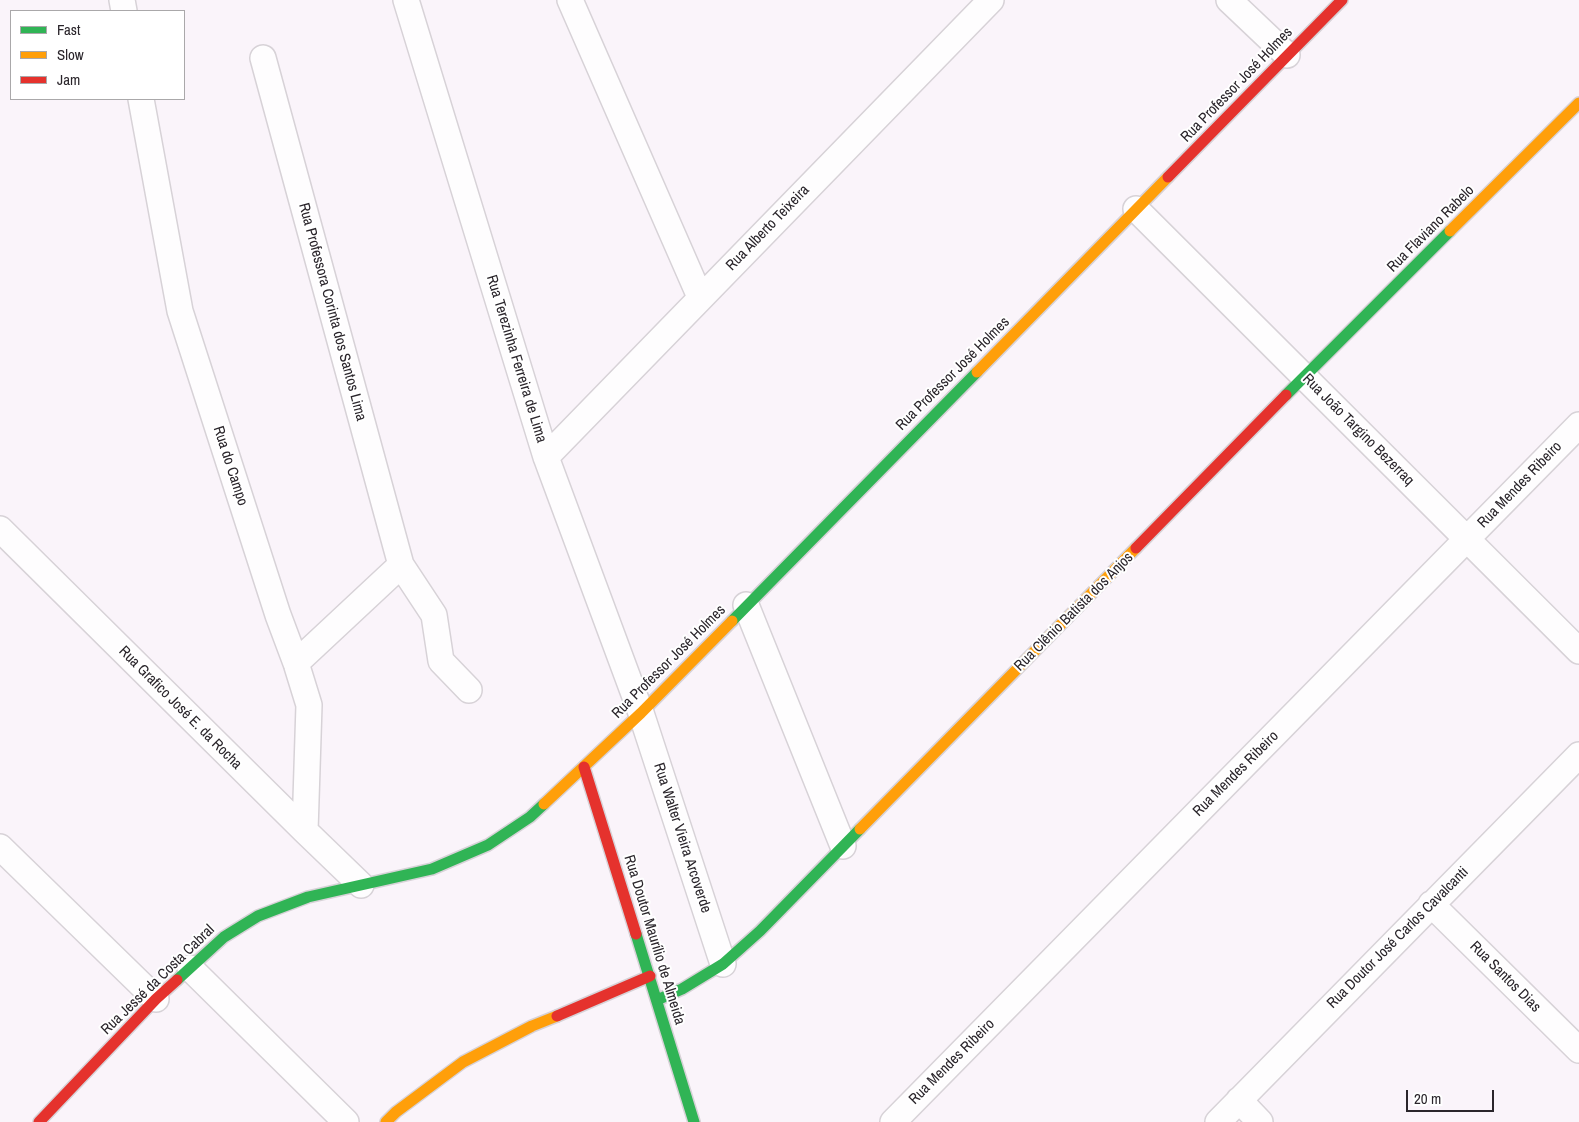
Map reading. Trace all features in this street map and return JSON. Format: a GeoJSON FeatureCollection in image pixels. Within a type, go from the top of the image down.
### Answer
{"type":"FeatureCollection","features":[{"type":"Feature","properties":{"kind":"street","name":"Rua Terezinha Ferreira de Lima"},"geometry":{"type":"LineString","coordinates":[[406,0],[546,457],[641,713]]}},
{"type":"Feature","properties":{"kind":"street"},"geometry":{"type":"LineString","coordinates":[[570,0],[700,297]]}},
{"type":"Feature","properties":{"kind":"street","name":"Rua Alberto Teixeira"},"geometry":{"type":"LineString","coordinates":[[546,457],[991,0]]}},
{"type":"Feature","properties":{"kind":"street"},"geometry":{"type":"LineString","coordinates":[[1229,0],[1287,55]]}},
{"type":"Feature","properties":{"kind":"street","name":"Rua Professor José Holmes"},"geometry":{"type":"LineString","coordinates":[[584,767],[641,713],[1342,0]]}},
{"type":"Feature","properties":{"kind":"street","name":"Rua Professora Corinta dos Santos Lima"},"geometry":{"type":"LineString","coordinates":[[263,58],[401,565],[434,615],[441,661],[468,690]]}},
{"type":"Feature","properties":{"kind":"street","name":"Rua do Campo"},"geometry":{"type":"LineString","coordinates":[[140,100],[180,311],[278,616],[296,663],[309,705],[305,831]]}},
{"type":"Feature","properties":{"kind":"street","name":"Rua Flaviano Rabelo"},"geometry":{"type":"LineString","coordinates":[[1304,378],[1579,102]]}},
{"type":"Feature","properties":{"kind":"street","name":"Rua João Targino Bezerraq"},"geometry":{"type":"LineString","coordinates":[[1136,209],[1579,652]]}},
{"type":"Feature","properties":{"kind":"street","name":"Rua Clênio Batista dos Anjos"},"geometry":{"type":"LineString","coordinates":[[657,1000],[682,989],[723,964],[760,931],[1304,378]]}},
{"type":"Feature","properties":{"kind":"street","name":"Rua Mendes Ribeiro"},"geometry":{"type":"LineString","coordinates":[[893,1122],[1579,425]]}},
{"type":"Feature","properties":{"kind":"street","name":"Rua Grafico José E. da Rocha"},"geometry":{"type":"LineString","coordinates":[[0,529],[361,885]]}},
{"type":"Feature","properties":{"kind":"street"},"geometry":{"type":"LineString","coordinates":[[296,663],[401,565]]}},
{"type":"Feature","properties":{"kind":"street"},"geometry":{"type":"LineString","coordinates":[[746,605],[843,846]]}},
{"type":"Feature","properties":{"kind":"street","name":"Rua Walter Vieira Arcoverde"},"geometry":{"type":"LineString","coordinates":[[641,713],[723,964]]}},
{"type":"Feature","properties":{"kind":"street","name":"Rua Doutor José Carlos Cavalcanti"},"geometry":{"type":"LineString","coordinates":[[1218,1122],[1579,755]]}},
{"type":"Feature","properties":{"kind":"street","name":"Rua Jessé da Costa Cabral"},"geometry":{"type":"LineString","coordinates":[[39,1122],[156,999],[224,937],[258,916],[308,896],[432,869],[488,845],[530,817],[584,767]]}},
{"type":"Feature","properties":{"kind":"street","name":"Rua Doutor Maurílio de Almeida"},"geometry":{"type":"LineString","coordinates":[[584,767],[694,1122]]}},
{"type":"Feature","properties":{"kind":"street"},"geometry":{"type":"LineString","coordinates":[[0,847],[156,999]]}},
{"type":"Feature","properties":{"kind":"street","name":"Rua Santos Dias"},"geometry":{"type":"LineString","coordinates":[[1431,904],[1579,1050]]}},
{"type":"Feature","properties":{"kind":"street"},"geometry":{"type":"LineString","coordinates":[[190,968],[346,1122]]}},
{"type":"Feature","properties":{"kind":"street"},"geometry":{"type":"LineString","coordinates":[[386,1122],[396,1112],[463,1062],[532,1026],[650,976]]}},
{"type":"Feature","properties":{"kind":"street"},"geometry":{"type":"LineString","coordinates":[[1239,1100],[1260,1122]]}},
{"type":"Feature","properties":{"kind":"traffic: fast"},"geometry":{"type":"LineString","coordinates":[[1286,395],[1450,231]]}},
{"type":"Feature","properties":{"kind":"traffic: fast"},"geometry":{"type":"LineString","coordinates":[[732,621],[977,372]]}},
{"type":"Feature","properties":{"kind":"traffic: fast"},"geometry":{"type":"LineString","coordinates":[[177,980],[224,937],[258,916],[308,897],[432,869],[488,845],[530,817],[544,804]]}},
{"type":"Feature","properties":{"kind":"traffic: fast"},"geometry":{"type":"LineString","coordinates":[[657,1000],[682,989],[723,964],[760,931],[860,829]]}},
{"type":"Feature","properties":{"kind":"traffic: fast"},"geometry":{"type":"LineString","coordinates":[[636,934],[694,1122]]}},
{"type":"Feature","properties":{"kind":"traffic: slow"},"geometry":{"type":"LineString","coordinates":[[1450,231],[1579,103]]}},
{"type":"Feature","properties":{"kind":"traffic: slow"},"geometry":{"type":"LineString","coordinates":[[977,372],[1168,177]]}},
{"type":"Feature","properties":{"kind":"traffic: slow"},"geometry":{"type":"LineString","coordinates":[[860,829],[1136,548]]}},
{"type":"Feature","properties":{"kind":"traffic: slow"},"geometry":{"type":"LineString","coordinates":[[544,804],[641,713],[732,621]]}},
{"type":"Feature","properties":{"kind":"traffic: slow"},"geometry":{"type":"LineString","coordinates":[[386,1122],[396,1112],[463,1062],[532,1026],[557,1016]]}},
{"type":"Feature","properties":{"kind":"traffic: jam"},"geometry":{"type":"LineString","coordinates":[[1168,177],[1342,0]]}},
{"type":"Feature","properties":{"kind":"traffic: jam"},"geometry":{"type":"LineString","coordinates":[[1136,548],[1286,395]]}},
{"type":"Feature","properties":{"kind":"traffic: jam"},"geometry":{"type":"LineString","coordinates":[[584,767],[636,934]]}},
{"type":"Feature","properties":{"kind":"traffic: jam"},"geometry":{"type":"LineString","coordinates":[[557,1016],[650,976]]}},
{"type":"Feature","properties":{"kind":"traffic: jam"},"geometry":{"type":"LineString","coordinates":[[39,1122],[156,999],[177,980]]}}]}
